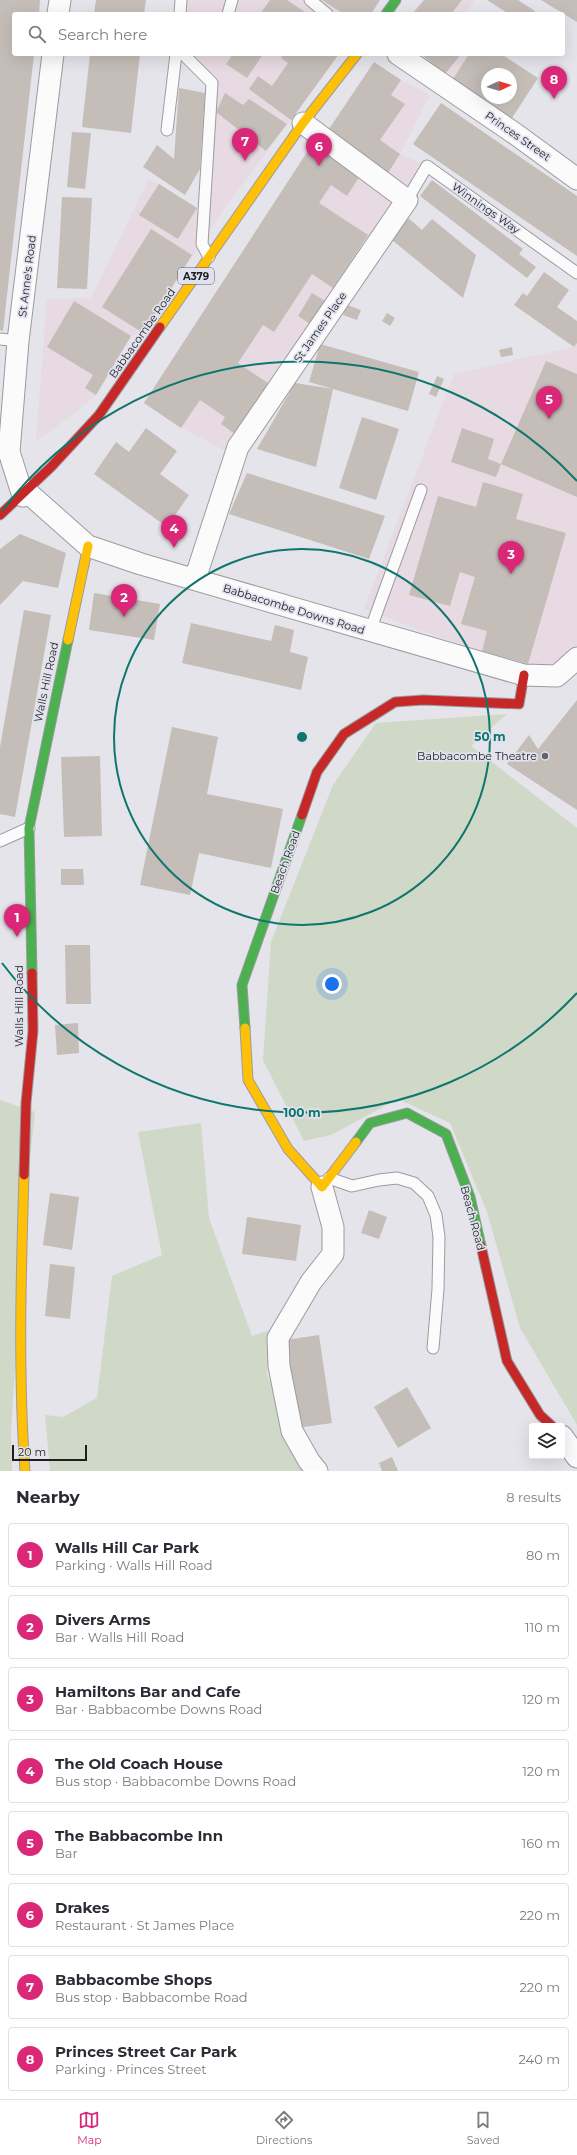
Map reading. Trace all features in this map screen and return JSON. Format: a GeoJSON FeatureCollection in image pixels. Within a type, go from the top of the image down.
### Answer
{"type":"FeatureCollection","features":[{"type":"Feature","properties":{"kind":"street"},"geometry":{"type":"LineString","coordinates":[[58,12],[60,0]]}},
{"type":"Feature","properties":{"kind":"street"},"geometry":{"type":"LineString","coordinates":[[387,12],[396,0]]}},
{"type":"Feature","properties":{"kind":"street","name":"St Anne's Road"},"geometry":{"type":"LineString","coordinates":[[25,493],[9,452],[9,340],[53,56]]}},
{"type":"Feature","properties":{"kind":"street","name":"Babbacombe Road"},"geometry":{"type":"LineString","coordinates":[[0,515],[62,458],[99,415],[303,123],[355,56]]}},
{"type":"Feature","properties":{"kind":"street","name":"Princes Street"},"geometry":{"type":"LineString","coordinates":[[401,56],[514,133],[577,180]]}},
{"type":"Feature","properties":{"kind":"street"},"geometry":{"type":"LineString","coordinates":[[303,123],[407,200]]}},
{"type":"Feature","properties":{"kind":"street","name":"St James Place"},"geometry":{"type":"LineString","coordinates":[[195,579],[238,447],[407,200]]}},
{"type":"Feature","properties":{"kind":"street","name":"Babbacombe Downs Road"},"geometry":{"type":"LineString","coordinates":[[25,493],[88,546],[195,579],[524,675],[557,676],[577,658]]}},
{"type":"Feature","properties":{"kind":"street","name":"Walls Hill Road"},"geometry":{"type":"LineString","coordinates":[[25,1471],[22,1430],[21,1261],[26,1103],[33,1031],[30,828],[40,767],[88,546]]}},
{"type":"Feature","properties":{"kind":"street","name":"Beach Road"},"geometry":{"type":"LineString","coordinates":[[318,1471],[309,1461],[292,1431],[279,1366],[278,1338],[311,1282],[333,1254],[333,1227],[325,1182],[288,1149],[248,1080],[242,985],[317,772],[344,734],[395,702],[423,700],[519,704],[524,675]]}},
{"type":"Feature","properties":{"kind":"street","name":"Beach Road"},"geometry":{"type":"LineString","coordinates":[[325,1182],[370,1123],[407,1113],[446,1134],[470,1197],[507,1361],[540,1415],[549,1423]]}},
{"type":"Feature","properties":{"kind":"street"},"geometry":{"type":"LineString","coordinates":[[565,1440],[577,1457]]}},
{"type":"Feature","properties":{"kind":"lane"},"geometry":{"type":"LineString","coordinates":[[180,12],[181,0]]}},
{"type":"Feature","properties":{"kind":"lane"},"geometry":{"type":"LineString","coordinates":[[229,12],[232,0]]}},
{"type":"Feature","properties":{"kind":"lane"},"geometry":{"type":"LineString","coordinates":[[310,0],[325,12]]}},
{"type":"Feature","properties":{"kind":"lane"},"geometry":{"type":"LineString","coordinates":[[167,130],[176,56]]}},
{"type":"Feature","properties":{"kind":"lane"},"geometry":{"type":"LineString","coordinates":[[185,56],[212,83],[202,244],[209,257]]}},
{"type":"Feature","properties":{"kind":"lane","name":"Winnings Way"},"geometry":{"type":"LineString","coordinates":[[407,200],[427,166],[577,273]]}},
{"type":"Feature","properties":{"kind":"lane"},"geometry":{"type":"LineString","coordinates":[[370,631],[421,490]]}},
{"type":"Feature","properties":{"kind":"lane"},"geometry":{"type":"LineString","coordinates":[[0,842],[30,828]]}},
{"type":"Feature","properties":{"kind":"lane"},"geometry":{"type":"LineString","coordinates":[[325,1182],[352,1186],[396,1178],[414,1183],[428,1196],[436,1215],[439,1237],[438,1289],[433,1348]]}},
{"type":"Feature","properties":{"kind":"shaded area"},"geometry":{"type":"Polygon","coordinates":[[[181,0],[380,0],[372,12],[180,12],[181,0]]]}},
{"type":"Feature","properties":{"kind":"shaded area"},"geometry":{"type":"Polygon","coordinates":[[[424,0],[475,0],[466,12],[414,12],[424,0]]]}},
{"type":"Feature","properties":{"kind":"shaded area"},"geometry":{"type":"Polygon","coordinates":[[[185,56],[338,56],[225,207],[143,333],[131,336],[96,395],[74,414],[36,441],[47,299],[91,298],[148,180],[159,184],[197,208],[206,182],[212,83],[185,56]]]}},
{"type":"Feature","properties":{"kind":"shaded area"},"geometry":{"type":"Polygon","coordinates":[[[424,56],[468,56],[453,79],[424,56]]]}},
{"type":"Feature","properties":{"kind":"shaded area"},"geometry":{"type":"Polygon","coordinates":[[[374,62],[401,80],[430,95],[400,154],[427,166],[238,447],[226,451],[181,428],[144,403],[313,143],[327,132],[374,62]]]}},
{"type":"Feature","properties":{"kind":"shaded area"},"geometry":{"type":"Polygon","coordinates":[[[577,343],[577,649],[568,665],[528,664],[474,650],[364,609],[454,374],[574,347],[577,343]]]}},
{"type":"Feature","properties":{"kind":"green space"},"geometry":{"type":"Polygon","coordinates":[[[507,714],[471,746],[577,828],[577,1425],[520,1328],[487,1212],[450,1123],[398,1099],[331,1135],[304,1141],[263,1060],[271,942],[333,785],[376,723],[507,714]]]}},
{"type":"Feature","properties":{"kind":"green space"},"geometry":{"type":"Polygon","coordinates":[[[0,1100],[35,1112],[25,1205],[11,1432],[12,1471],[0,1471],[0,1100]]]}},
{"type":"Feature","properties":{"kind":"green space"},"geometry":{"type":"Polygon","coordinates":[[[201,1123],[209,1218],[252,1336],[271,1330],[267,1374],[308,1471],[50,1471],[45,1415],[63,1417],[97,1398],[112,1276],[162,1255],[138,1132],[201,1123]]]}},
{"type":"Feature","properties":{"kind":"building"},"geometry":{"type":"Polygon","coordinates":[[[0,0],[40,0],[39,12],[12,12],[12,56],[34,56],[3,331],[0,330],[0,0]]]}},
{"type":"Feature","properties":{"kind":"building"},"geometry":{"type":"Polygon","coordinates":[[[96,0],[146,0],[144,12],[94,12],[96,0]]]}},
{"type":"Feature","properties":{"kind":"building"},"geometry":{"type":"Polygon","coordinates":[[[270,0],[287,0],[305,12],[261,12],[270,0]]]}},
{"type":"Feature","properties":{"kind":"building"},"geometry":{"type":"Polygon","coordinates":[[[322,0],[380,0],[372,12],[341,12],[322,0]]]}},
{"type":"Feature","properties":{"kind":"building"},"geometry":{"type":"Polygon","coordinates":[[[424,0],[462,0],[453,12],[414,12],[424,0]]]}},
{"type":"Feature","properties":{"kind":"building"},"geometry":{"type":"Polygon","coordinates":[[[487,0],[518,0],[535,11],[534,12],[506,12],[487,0]]]}},
{"type":"Feature","properties":{"kind":"building"},"geometry":{"type":"Polygon","coordinates":[[[541,0],[577,0],[577,22],[565,15],[565,12],[561,12],[541,0]]]}},
{"type":"Feature","properties":{"kind":"building"},"geometry":{"type":"Polygon","coordinates":[[[90,56],[140,56],[131,133],[82,127],[90,56]]]}},
{"type":"Feature","properties":{"kind":"building"},"geometry":{"type":"Polygon","coordinates":[[[232,56],[262,56],[247,78],[226,64],[232,56]]]}},
{"type":"Feature","properties":{"kind":"building"},"geometry":{"type":"Polygon","coordinates":[[[282,56],[338,56],[291,120],[249,89],[258,76],[272,86],[288,63],[281,58],[282,56]]]}},
{"type":"Feature","properties":{"kind":"building"},"geometry":{"type":"Polygon","coordinates":[[[423,56],[459,56],[445,74],[423,56]]]}},
{"type":"Feature","properties":{"kind":"building"},"geometry":{"type":"Polygon","coordinates":[[[468,56],[504,56],[538,78],[512,118],[491,104],[517,104],[517,68],[481,68],[481,98],[453,79],[468,56]]]}},
{"type":"Feature","properties":{"kind":"building"},"geometry":{"type":"Polygon","coordinates":[[[374,62],[401,80],[391,95],[405,104],[380,140],[400,154],[388,173],[327,132],[374,62]]]}},
{"type":"Feature","properties":{"kind":"building"},"geometry":{"type":"Polygon","coordinates":[[[179,88],[205,93],[200,169],[185,195],[143,167],[157,145],[174,159],[179,88]]]}},
{"type":"Feature","properties":{"kind":"building"},"geometry":{"type":"Polygon","coordinates":[[[225,93],[243,105],[249,99],[287,124],[266,151],[216,112],[225,93]]]}},
{"type":"Feature","properties":{"kind":"building"},"geometry":{"type":"Polygon","coordinates":[[[441,103],[577,196],[577,256],[413,144],[441,103]]]}},
{"type":"Feature","properties":{"kind":"building"},"geometry":{"type":"Polygon","coordinates":[[[72,132],[91,133],[85,189],[67,187],[72,132]]]}},
{"type":"Feature","properties":{"kind":"building"},"geometry":{"type":"Polygon","coordinates":[[[313,143],[361,174],[347,196],[331,185],[319,203],[368,235],[333,288],[312,274],[274,332],[263,325],[238,363],[268,383],[235,434],[221,424],[225,417],[200,400],[181,428],[144,403],[313,143]]]}},
{"type":"Feature","properties":{"kind":"building"},"geometry":{"type":"Polygon","coordinates":[[[432,180],[523,249],[519,254],[536,267],[527,278],[420,196],[432,180]]]}},
{"type":"Feature","properties":{"kind":"building"},"geometry":{"type":"Polygon","coordinates":[[[159,184],[197,208],[178,239],[139,215],[159,184]]]}},
{"type":"Feature","properties":{"kind":"building"},"geometry":{"type":"Polygon","coordinates":[[[62,197],[92,198],[87,289],[57,288],[62,197]]]}},
{"type":"Feature","properties":{"kind":"building"},"geometry":{"type":"Polygon","coordinates":[[[407,217],[422,230],[432,219],[476,255],[463,298],[392,240],[407,217]]]}},
{"type":"Feature","properties":{"kind":"building"},"geometry":{"type":"Polygon","coordinates":[[[151,229],[192,255],[143,333],[102,307],[151,229]]]}},
{"type":"Feature","properties":{"kind":"building"},"geometry":{"type":"Polygon","coordinates":[[[544,272],[569,290],[557,307],[577,321],[577,343],[574,347],[514,305],[523,293],[527,296],[544,272]]]}},
{"type":"Feature","properties":{"kind":"building"},"geometry":{"type":"Polygon","coordinates":[[[312,293],[325,301],[310,324],[298,316],[312,293]]]}},
{"type":"Feature","properties":{"kind":"building"},"geometry":{"type":"Polygon","coordinates":[[[74,301],[131,336],[96,395],[85,388],[93,375],[47,347],[74,301]]]}},
{"type":"Feature","properties":{"kind":"building"},"geometry":{"type":"Polygon","coordinates":[[[347,305],[361,310],[357,320],[343,315],[347,305]]]}},
{"type":"Feature","properties":{"kind":"building"},"geometry":{"type":"Polygon","coordinates":[[[387,313],[395,318],[390,326],[382,321],[387,313]]]}},
{"type":"Feature","properties":{"kind":"building"},"geometry":{"type":"Polygon","coordinates":[[[320,344],[419,372],[408,411],[309,382],[320,344]]]}},
{"type":"Feature","properties":{"kind":"building"},"geometry":{"type":"Polygon","coordinates":[[[512,347],[513,355],[501,357],[499,350],[512,347]]]}},
{"type":"Feature","properties":{"kind":"building"},"geometry":{"type":"Polygon","coordinates":[[[546,361],[577,374],[577,497],[501,464],[546,361]]]}},
{"type":"Feature","properties":{"kind":"building"},"geometry":{"type":"Polygon","coordinates":[[[437,376],[444,379],[436,397],[429,394],[437,376]]]}},
{"type":"Feature","properties":{"kind":"building"},"geometry":{"type":"Polygon","coordinates":[[[295,383],[333,389],[316,467],[257,449],[295,383]]]}},
{"type":"Feature","properties":{"kind":"building"},"geometry":{"type":"Polygon","coordinates":[[[362,417],[399,429],[376,500],[339,488],[362,417]]]}},
{"type":"Feature","properties":{"kind":"building"},"geometry":{"type":"Polygon","coordinates":[[[146,428],[177,451],[160,474],[189,495],[167,527],[94,474],[116,442],[129,452],[146,428]]]}},
{"type":"Feature","properties":{"kind":"building"},"geometry":{"type":"Polygon","coordinates":[[[462,428],[494,439],[488,459],[501,464],[496,477],[451,462],[462,428]]]}},
{"type":"Feature","properties":{"kind":"building"},"geometry":{"type":"Polygon","coordinates":[[[247,473],[385,516],[369,559],[229,514],[247,473]]]}},
{"type":"Feature","properties":{"kind":"building"},"geometry":{"type":"Polygon","coordinates":[[[483,482],[523,494],[516,519],[566,533],[528,664],[482,651],[487,631],[461,624],[475,577],[460,572],[450,606],[409,595],[438,496],[476,507],[483,482]]]}},
{"type":"Feature","properties":{"kind":"building"},"geometry":{"type":"Polygon","coordinates":[[[20,534],[66,553],[58,588],[23,581],[0,605],[0,549],[20,534]]]}},
{"type":"Feature","properties":{"kind":"building"},"geometry":{"type":"Polygon","coordinates":[[[94,593],[160,604],[154,640],[89,630],[94,593]]]}},
{"type":"Feature","properties":{"kind":"building"},"geometry":{"type":"Polygon","coordinates":[[[24,610],[51,615],[15,817],[0,814],[0,747],[24,610]]]}},
{"type":"Feature","properties":{"kind":"building"},"geometry":{"type":"Polygon","coordinates":[[[191,623],[271,641],[275,625],[294,630],[290,652],[308,657],[301,690],[182,663],[191,623]]]}},
{"type":"Feature","properties":{"kind":"building","name":"Babbacombe Theatre"},"geometry":{"type":"Polygon","coordinates":[[[577,700],[577,810],[507,764],[529,735],[538,749],[577,700]]]}},
{"type":"Feature","properties":{"kind":"building"},"geometry":{"type":"Polygon","coordinates":[[[172,727],[218,737],[207,794],[283,809],[271,868],[199,853],[190,895],[140,885],[172,727]]]}},
{"type":"Feature","properties":{"kind":"building"},"geometry":{"type":"Polygon","coordinates":[[[100,756],[102,836],[64,837],[61,757],[100,756]]]}},
{"type":"Feature","properties":{"kind":"building"},"geometry":{"type":"Polygon","coordinates":[[[61,869],[83,869],[84,885],[61,885],[61,869]]]}},
{"type":"Feature","properties":{"kind":"building"},"geometry":{"type":"Polygon","coordinates":[[[65,945],[90,945],[91,1004],[66,1004],[65,945]]]}},
{"type":"Feature","properties":{"kind":"building"},"geometry":{"type":"Polygon","coordinates":[[[78,1023],[79,1053],[57,1055],[55,1025],[78,1023]]]}},
{"type":"Feature","properties":{"kind":"building"},"geometry":{"type":"Polygon","coordinates":[[[50,1193],[79,1197],[72,1250],[43,1245],[50,1193]]]}},
{"type":"Feature","properties":{"kind":"building"},"geometry":{"type":"Polygon","coordinates":[[[369,1210],[387,1217],[379,1239],[361,1233],[369,1210]]]}},
{"type":"Feature","properties":{"kind":"building"},"geometry":{"type":"Polygon","coordinates":[[[247,1217],[301,1225],[296,1261],[242,1254],[247,1217]]]}},
{"type":"Feature","properties":{"kind":"building"},"geometry":{"type":"Polygon","coordinates":[[[50,1264],[75,1267],[70,1319],[45,1316],[50,1264]]]}},
{"type":"Feature","properties":{"kind":"building"},"geometry":{"type":"Polygon","coordinates":[[[319,1335],[332,1423],[297,1428],[285,1340],[319,1335]]]}},
{"type":"Feature","properties":{"kind":"building"},"geometry":{"type":"Polygon","coordinates":[[[407,1387],[431,1428],[398,1448],[374,1407],[407,1387]]]}},
{"type":"Feature","properties":{"kind":"building"},"geometry":{"type":"Polygon","coordinates":[[[392,1457],[398,1471],[382,1471],[379,1463],[392,1457]]]}},
{"type":"Feature","properties":{"kind":"traffic: fast"},"geometry":{"type":"LineString","coordinates":[[387,12],[396,0]]}},
{"type":"Feature","properties":{"kind":"traffic: fast"},"geometry":{"type":"LineString","coordinates":[[32,973],[29,828],[68,640]]}},
{"type":"Feature","properties":{"kind":"traffic: fast"},"geometry":{"type":"LineString","coordinates":[[245,1028],[242,985],[302,815]]}},
{"type":"Feature","properties":{"kind":"traffic: fast"},"geometry":{"type":"LineString","coordinates":[[356,1142],[370,1123],[407,1113],[446,1134],[470,1197],[481,1246]]}},
{"type":"Feature","properties":{"kind":"traffic: slow"},"geometry":{"type":"LineString","coordinates":[[160,327],[303,123],[355,56]]}},
{"type":"Feature","properties":{"kind":"traffic: slow"},"geometry":{"type":"LineString","coordinates":[[68,640],[88,546]]}},
{"type":"Feature","properties":{"kind":"traffic: slow"},"geometry":{"type":"LineString","coordinates":[[245,1028],[248,1080],[288,1149],[322,1187],[356,1142]]}},
{"type":"Feature","properties":{"kind":"traffic: slow"},"geometry":{"type":"LineString","coordinates":[[24,1175],[21,1286],[21,1397],[25,1471]]}},
{"type":"Feature","properties":{"kind":"traffic: jam"},"geometry":{"type":"LineString","coordinates":[[0,515],[51,467],[99,415],[160,327]]}},
{"type":"Feature","properties":{"kind":"traffic: jam"},"geometry":{"type":"LineString","coordinates":[[302,815],[317,772],[344,734],[395,702],[423,700],[519,704],[524,675]]}},
{"type":"Feature","properties":{"kind":"traffic: jam"},"geometry":{"type":"LineString","coordinates":[[24,1175],[26,1103],[33,1031],[32,973]]}},
{"type":"Feature","properties":{"kind":"traffic: jam"},"geometry":{"type":"LineString","coordinates":[[481,1246],[507,1361],[540,1415],[549,1423]]}},
{"type":"Feature","properties":{"kind":"place","name":"Princes Street Car Park"},"geometry":{"type":"Point","coordinates":[554,99]}},
{"type":"Feature","properties":{"kind":"place","name":"Babbacombe Shops"},"geometry":{"type":"Point","coordinates":[245,161]}},
{"type":"Feature","properties":{"kind":"place","name":"Drakes"},"geometry":{"type":"Point","coordinates":[319,166]}},
{"type":"Feature","properties":{"kind":"place","name":"The Babbacombe Inn"},"geometry":{"type":"Point","coordinates":[549,419]}},
{"type":"Feature","properties":{"kind":"place","name":"The Old Coach House"},"geometry":{"type":"Point","coordinates":[174,548]}},
{"type":"Feature","properties":{"kind":"place","name":"Hamiltons Bar and Cafe"},"geometry":{"type":"Point","coordinates":[511,574]}},
{"type":"Feature","properties":{"kind":"place","name":"Divers Arms"},"geometry":{"type":"Point","coordinates":[124,617]}},
{"type":"Feature","properties":{"kind":"place","name":"Babbacombe Theatre"},"geometry":{"type":"Point","coordinates":[545,756]}},
{"type":"Feature","properties":{"kind":"place","name":"Walls Hill Car Park"},"geometry":{"type":"Point","coordinates":[17,937]}}]}
